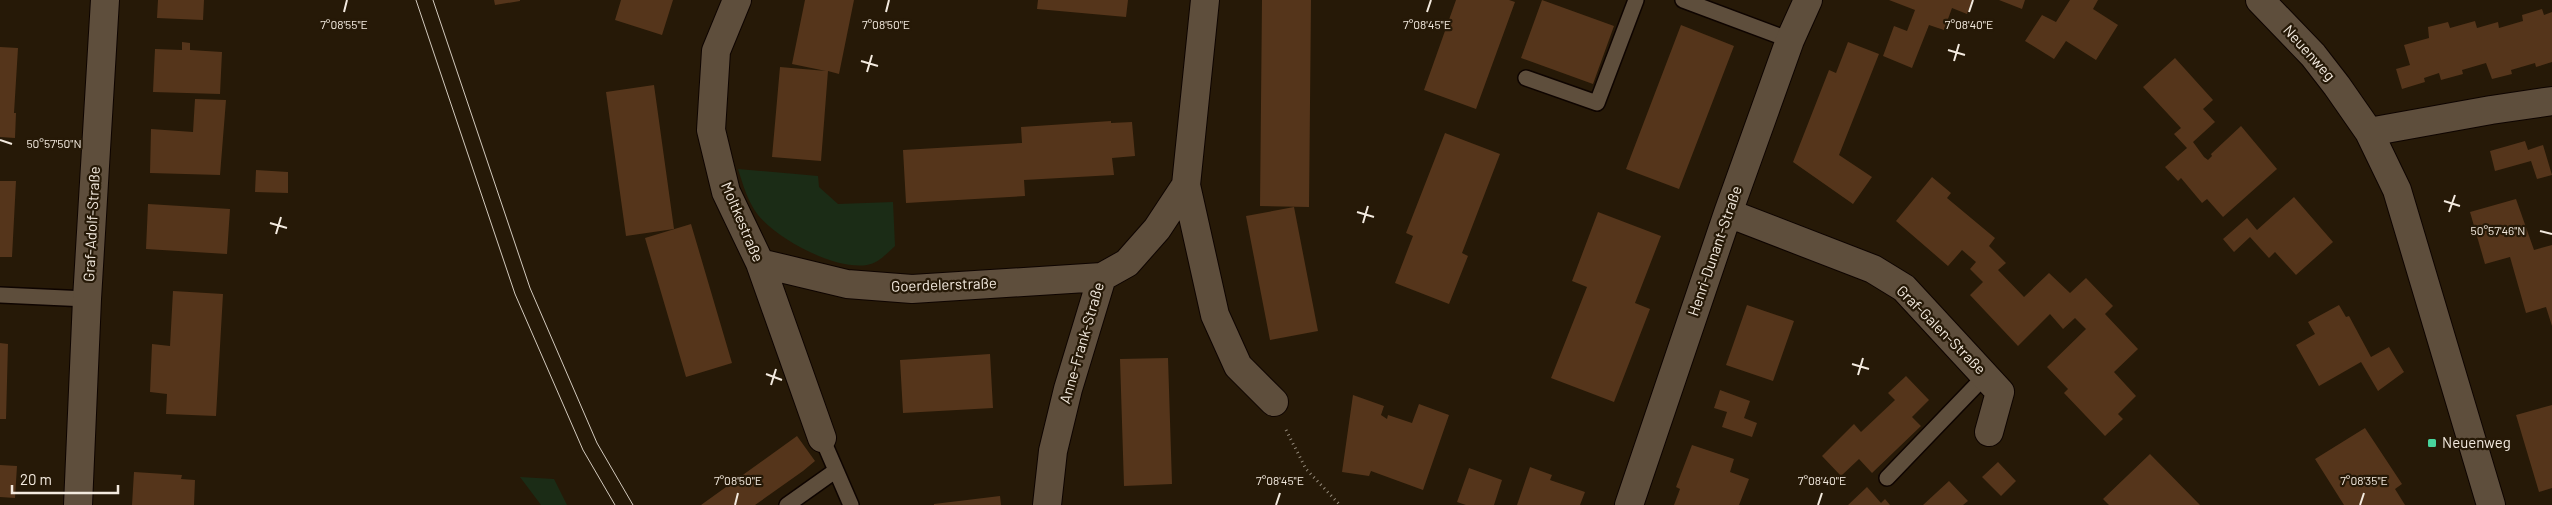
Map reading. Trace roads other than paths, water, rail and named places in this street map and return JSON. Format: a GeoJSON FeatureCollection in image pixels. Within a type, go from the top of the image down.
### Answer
{"type":"FeatureCollection","features":[{"type":"Feature","properties":{"kind":"street","name":"Graf-Adolf-Straße"},"geometry":{"type":"LineString","coordinates":[[78,505],[87,299],[105,0]]}},
{"type":"Feature","properties":{"kind":"street","name":"Moltkestraße"},"geometry":{"type":"LineString","coordinates":[[737,0],[716,51],[710,130],[726,192],[760,263],[822,438]]}},
{"type":"Feature","properties":{"kind":"street","name":"Anne-Frank-Straße"},"geometry":{"type":"LineString","coordinates":[[1205,0],[1186,185],[1215,315],[1238,366],[1274,402]]}},
{"type":"Feature","properties":{"kind":"street","name":"Henri-Dunant-Straße"},"geometry":{"type":"LineString","coordinates":[[1629,505],[1728,213],[1790,40],[1808,0]]}},
{"type":"Feature","properties":{"kind":"street","name":"Neuenweg"},"geometry":{"type":"LineString","coordinates":[[2260,0],[2313,55],[2337,86],[2370,132],[2397,190],[2491,505]]}},
{"type":"Feature","properties":{"kind":"street"},"geometry":{"type":"LineString","coordinates":[[2370,132],[2552,101]]}},
{"type":"Feature","properties":{"kind":"street","name":"Anne-Frank-Straße"},"geometry":{"type":"LineString","coordinates":[[1047,505],[1053,451],[1068,389],[1102,276],[1127,263],[1157,229],[1186,185]]}},
{"type":"Feature","properties":{"kind":"street","name":"Graf-Galen-Straße"},"geometry":{"type":"LineString","coordinates":[[1728,213],[1873,269],[1904,288],[2000,392],[1989,432]]}},
{"type":"Feature","properties":{"kind":"street","name":"Goerdelerstraße"},"geometry":{"type":"LineString","coordinates":[[760,263],[847,284],[912,289],[1102,276]]}},
{"type":"Feature","properties":{"kind":"lane"},"geometry":{"type":"LineString","coordinates":[[1526,78],[1597,103],[1636,0]]}},
{"type":"Feature","properties":{"kind":"lane"},"geometry":{"type":"LineString","coordinates":[[1683,0],[1790,40]]}},
{"type":"Feature","properties":{"kind":"lane","name":"Graf-Adolf-Straße"},"geometry":{"type":"LineString","coordinates":[[0,295],[87,299]]}},
{"type":"Feature","properties":{"kind":"lane"},"geometry":{"type":"LineString","coordinates":[[1887,478],[1986,375]]}},
{"type":"Feature","properties":{"kind":"lane"},"geometry":{"type":"LineString","coordinates":[[822,438],[851,505]]}},
{"type":"Feature","properties":{"kind":"lane"},"geometry":{"type":"LineString","coordinates":[[787,505],[835,471]]}},
{"type":"Feature","properties":{"kind":"tram line"},"geometry":{"type":"LineString","coordinates":[[416,0],[515,294],[583,450],[615,505]]}},
{"type":"Feature","properties":{"kind":"tram line"},"geometry":{"type":"LineString","coordinates":[[433,0],[530,288],[597,443],[633,505]]}},
{"type":"Feature","properties":{"kind":"place","name":"Neuenweg"},"geometry":{"type":"Point","coordinates":[2432,443]}}]}
